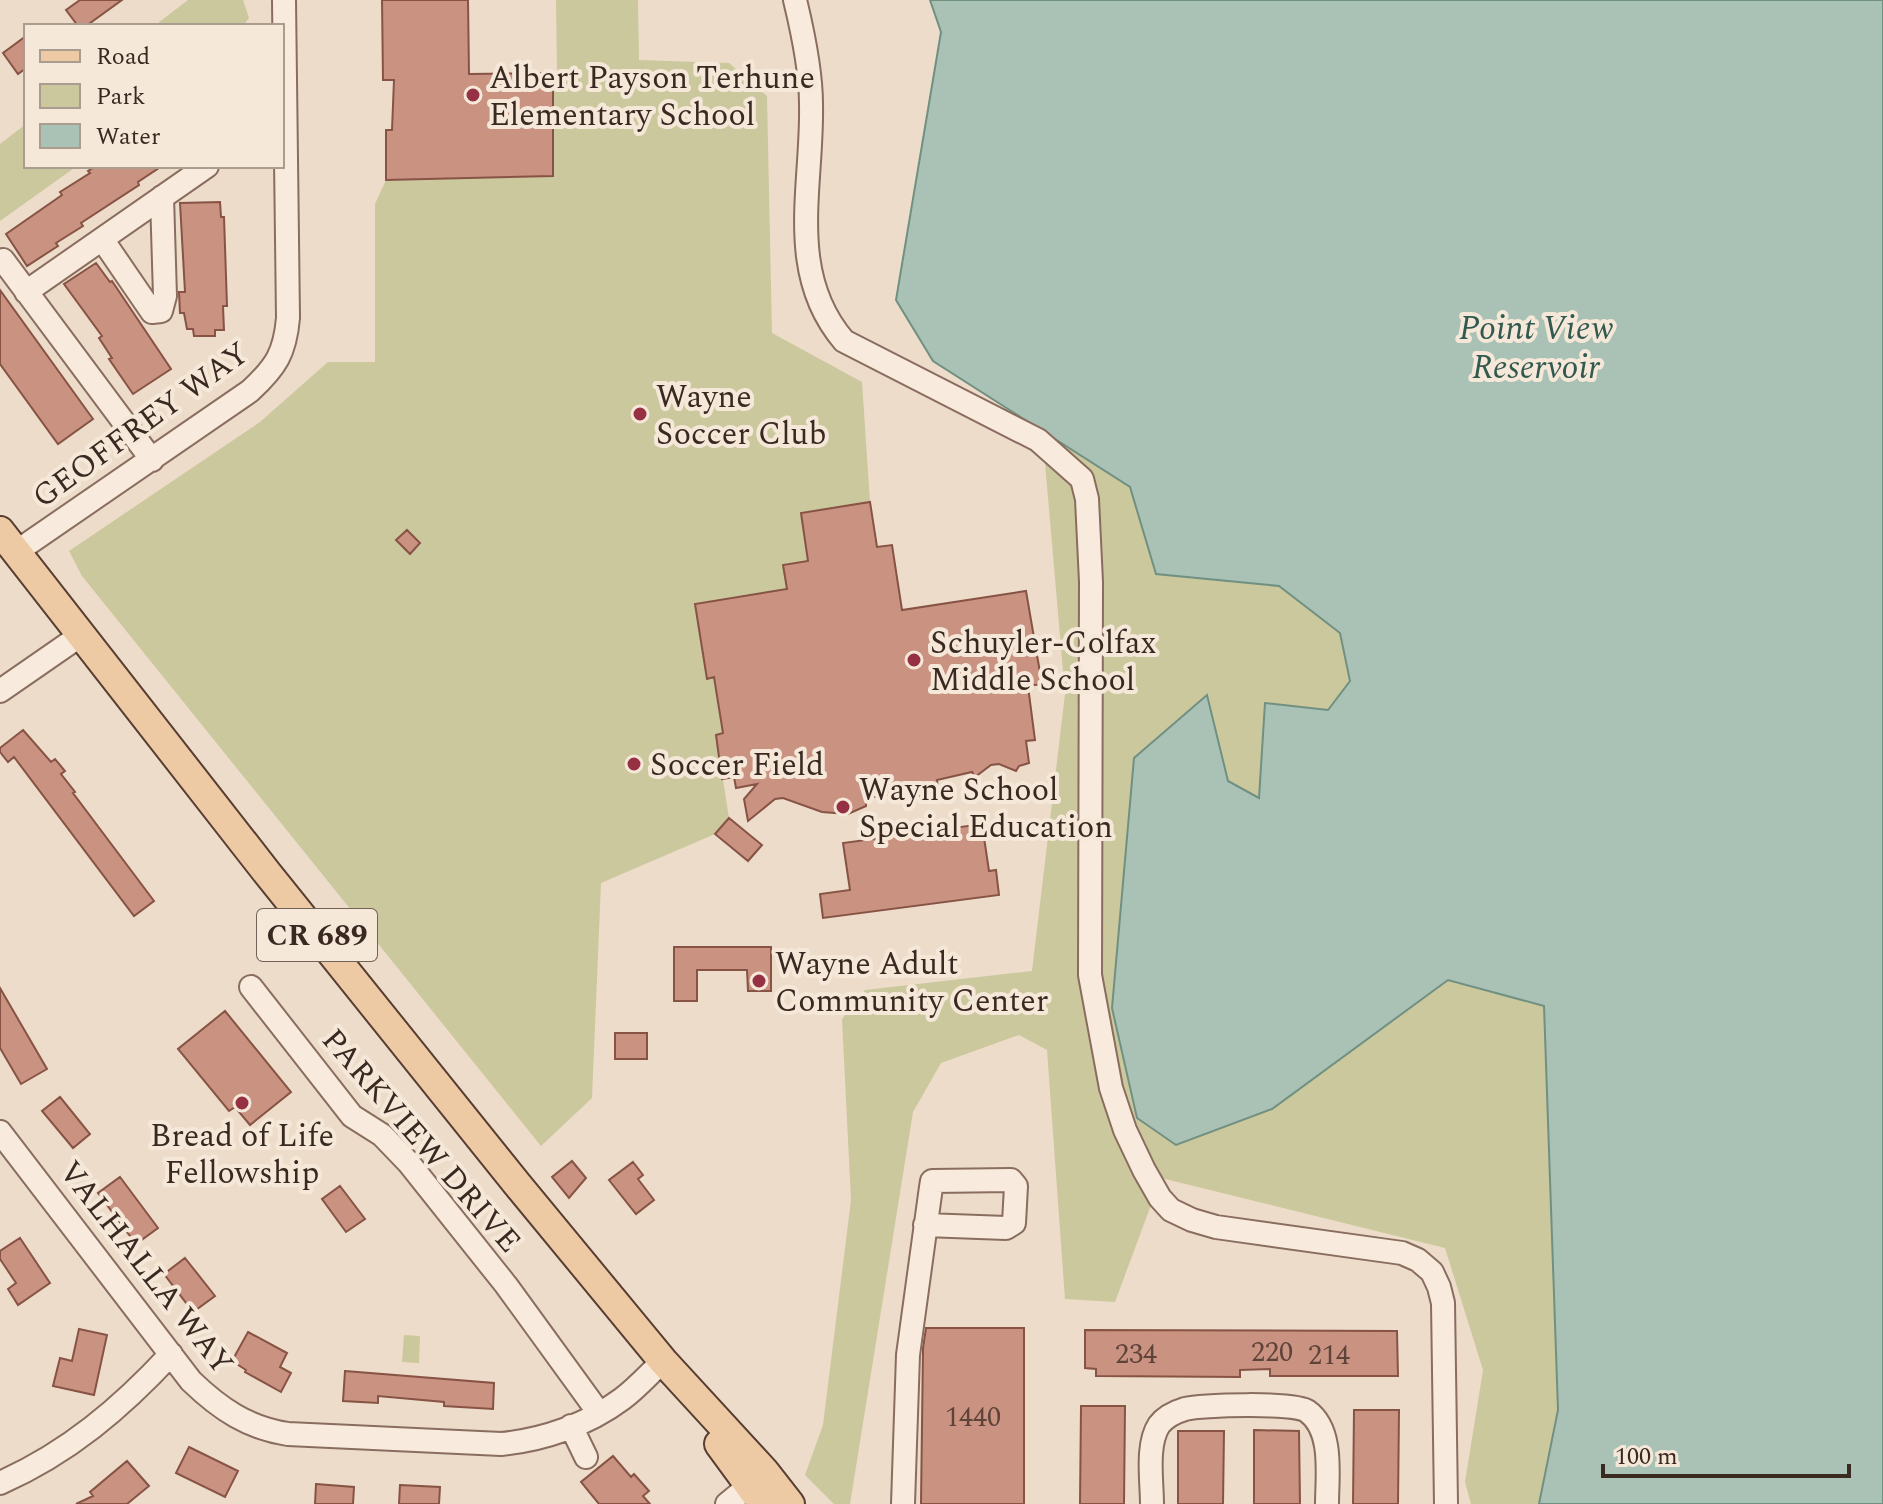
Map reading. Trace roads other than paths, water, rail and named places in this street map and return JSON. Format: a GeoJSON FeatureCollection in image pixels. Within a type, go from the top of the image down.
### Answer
{"type":"FeatureCollection","features":[{"type":"Feature","properties":{"kind":"main road","name":"CR 689"},"geometry":{"type":"LineString","coordinates":[[8,542],[298,911],[663,1361],[759,1487],[790,1504]]}},
{"type":"Feature","properties":{"kind":"street","name":"GEOFFREY WAY"},"geometry":{"type":"LineString","coordinates":[[8,542],[152,460],[250,391],[272,370],[280,356],[288,318],[284,0]]}},
{"type":"Feature","properties":{"kind":"street"},"geometry":{"type":"LineString","coordinates":[[795,0],[811,100],[805,219],[809,268],[815,296],[829,324],[844,341],[1038,440],[1082,479],[1087,499],[1091,582],[1090,975],[1111,1088],[1125,1130],[1160,1198],[1171,1210],[1192,1220],[1216,1227],[1392,1251],[1418,1260],[1432,1272],[1443,1303],[1446,1504]]}},
{"type":"Feature","properties":{"kind":"street"},"geometry":{"type":"LineString","coordinates":[[26,292],[204,168]]}},
{"type":"Feature","properties":{"kind":"street"},"geometry":{"type":"LineString","coordinates":[[102,239],[152,312],[161,311],[165,296],[162,197]]}},
{"type":"Feature","properties":{"kind":"street"},"geometry":{"type":"LineString","coordinates":[[3,260],[152,460]]}},
{"type":"Feature","properties":{"kind":"street"},"geometry":{"type":"LineString","coordinates":[[0,691],[81,635]]}},
{"type":"Feature","properties":{"kind":"street","name":"PARKVIEW DRIVE"},"geometry":{"type":"LineString","coordinates":[[251,987],[352,1116],[382,1135],[408,1162],[506,1285],[599,1413]]}},
{"type":"Feature","properties":{"kind":"street","name":"VALHALLA WAY"},"geometry":{"type":"LineString","coordinates":[[0,1132],[191,1381],[232,1416],[272,1431],[501,1444],[543,1437],[599,1413],[622,1399],[663,1361]]}},
{"type":"Feature","properties":{"kind":"street"},"geometry":{"type":"LineString","coordinates":[[903,1504],[908,1355],[925,1225]]}},
{"type":"Feature","properties":{"kind":"street"},"geometry":{"type":"LineString","coordinates":[[0,1483],[33,1468],[82,1437],[139,1389],[171,1354]]}},
{"type":"Feature","properties":{"kind":"street"},"geometry":{"type":"LineString","coordinates":[[1152,1504],[1152,1450],[1160,1423],[1173,1413],[1187,1408],[1221,1406],[1293,1406],[1307,1411],[1317,1422],[1325,1439],[1327,1504]]}},
{"type":"Feature","properties":{"kind":"street"},"geometry":{"type":"LineString","coordinates":[[571,1426],[586,1457]]}},
{"type":"Feature","properties":{"kind":"street"},"geometry":{"type":"LineString","coordinates":[[727,1504],[759,1487]]}},
{"type":"Feature","properties":{"kind":"water","name":"Point View Reservoir"},"geometry":{"type":"Polygon","coordinates":[[[930,0],[1883,0],[1883,1504],[1539,1504],[1558,1410],[1544,1006],[1448,980],[1272,1109],[1176,1145],[1137,1118],[1112,1008],[1134,758],[1207,695],[1228,781],[1259,798],[1265,703],[1328,710],[1350,681],[1340,633],[1279,586],[1156,574],[1130,487],[933,361],[896,300],[941,32],[930,0]]]}},
{"type":"Feature","properties":{"kind":"place","name":"Albert Payson Terhune Elementary School"},"geometry":{"type":"Point","coordinates":[473,95]}},
{"type":"Feature","properties":{"kind":"place","name":"Wayne Soccer Club"},"geometry":{"type":"Point","coordinates":[640,414]}},
{"type":"Feature","properties":{"kind":"place","name":"Schuyler-Colfax Middle School"},"geometry":{"type":"Point","coordinates":[914,660]}},
{"type":"Feature","properties":{"kind":"place","name":"Soccer Field"},"geometry":{"type":"Point","coordinates":[634,764]}},
{"type":"Feature","properties":{"kind":"place","name":"Wayne School Special Education"},"geometry":{"type":"Point","coordinates":[843,807]}},
{"type":"Feature","properties":{"kind":"place","name":"Wayne Adult Community Center"},"geometry":{"type":"Point","coordinates":[759,981]}},
{"type":"Feature","properties":{"kind":"place","name":"Bread of Life Fellowship"},"geometry":{"type":"Point","coordinates":[242,1103]}}]}
